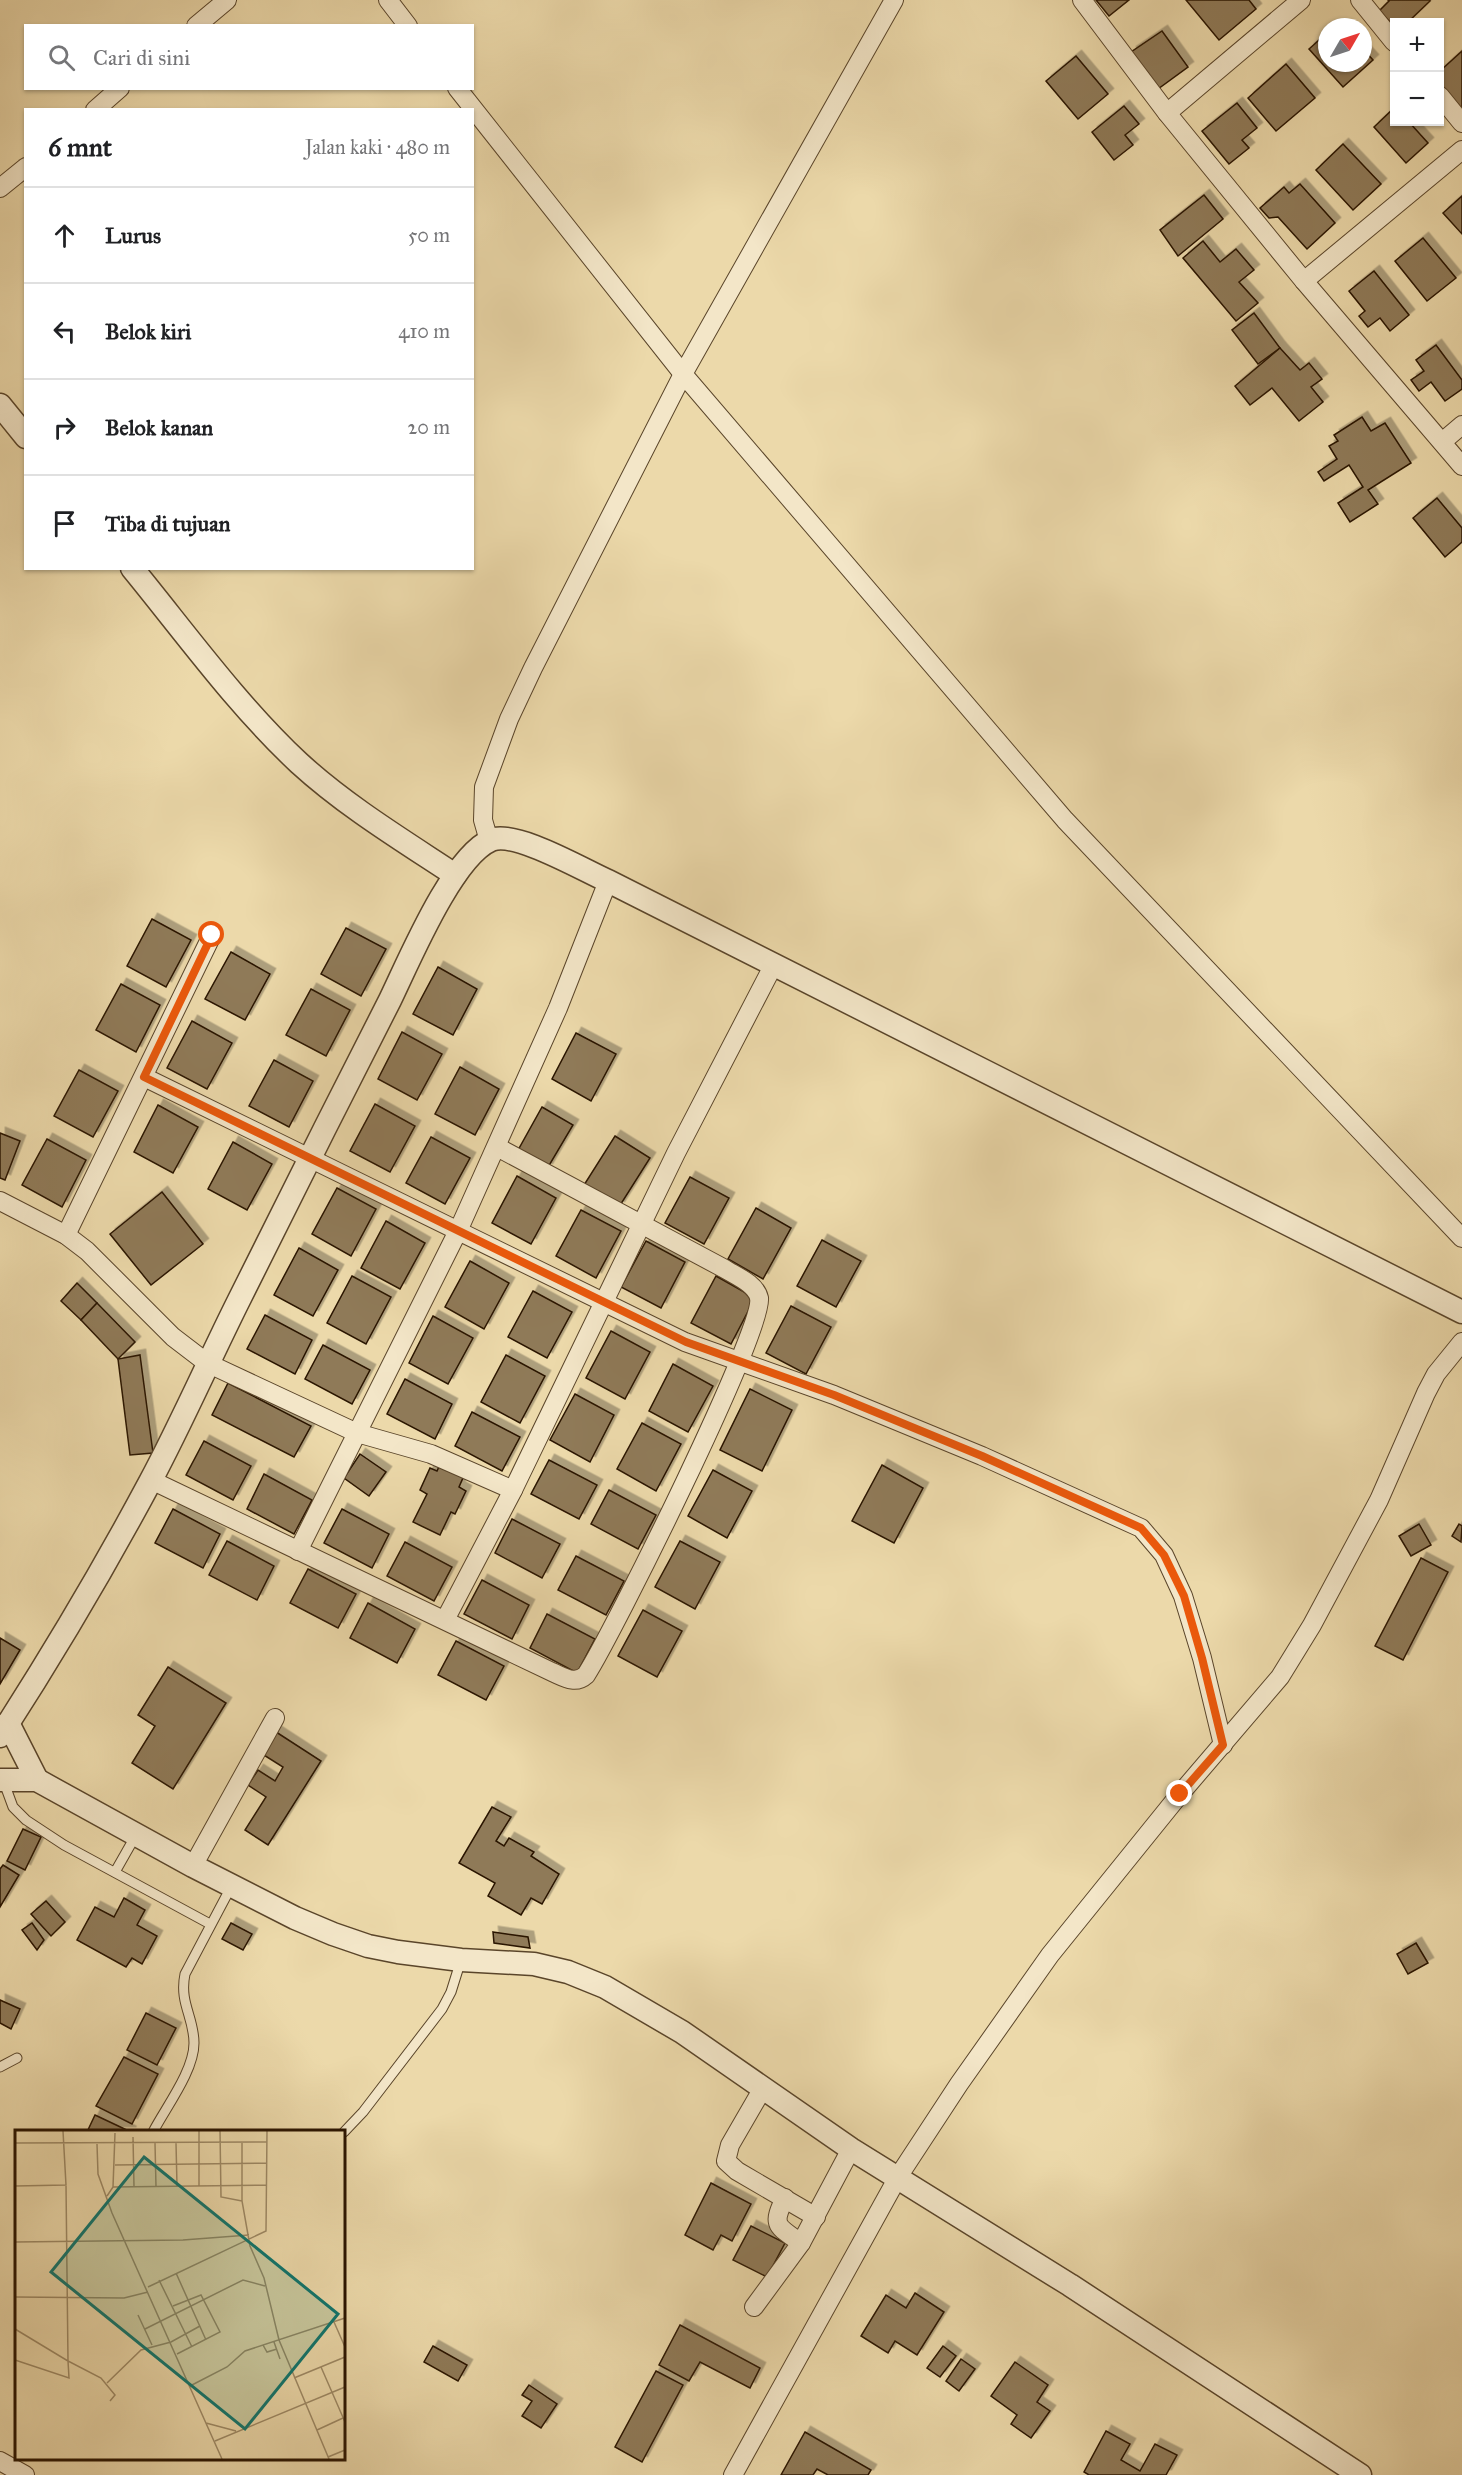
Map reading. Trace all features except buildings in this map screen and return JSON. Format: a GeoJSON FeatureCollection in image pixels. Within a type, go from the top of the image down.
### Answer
{"type":"FeatureCollection","features":[{"type":"Feature","properties":{"kind":"street"},"geometry":{"type":"LineString","coordinates":[[198,24],[227,0]]}},
{"type":"Feature","properties":{"kind":"street"},"geometry":{"type":"LineString","coordinates":[[388,0],[406,24]]}},
{"type":"Feature","properties":{"kind":"street"},"geometry":{"type":"LineString","coordinates":[[489,841],[483,820],[484,787],[509,719],[683,374],[894,0]]}},
{"type":"Feature","properties":{"kind":"street"},"geometry":{"type":"LineString","coordinates":[[1082,0],[1167,113],[1304,281],[1462,466]]}},
{"type":"Feature","properties":{"kind":"street"},"geometry":{"type":"LineString","coordinates":[[1167,113],[1301,0]]}},
{"type":"Feature","properties":{"kind":"street"},"geometry":{"type":"LineString","coordinates":[[1360,0],[1390,36]]}},
{"type":"Feature","properties":{"kind":"street"},"geometry":{"type":"LineString","coordinates":[[97,108],[118,90]]}},
{"type":"Feature","properties":{"kind":"street"},"geometry":{"type":"LineString","coordinates":[[459,90],[473,108]]}},
{"type":"Feature","properties":{"kind":"street"},"geometry":{"type":"LineString","coordinates":[[1444,101],[1462,123]]}},
{"type":"Feature","properties":{"kind":"street"},"geometry":{"type":"LineString","coordinates":[[474,110],[683,374],[1065,820],[1462,1238]]}},
{"type":"Feature","properties":{"kind":"street"},"geometry":{"type":"LineString","coordinates":[[1304,281],[1462,150]]}},
{"type":"Feature","properties":{"kind":"street"},"geometry":{"type":"LineString","coordinates":[[0,188],[24,168]]}},
{"type":"Feature","properties":{"kind":"street"},"geometry":{"type":"LineString","coordinates":[[0,405],[24,435]]}},
{"type":"Feature","properties":{"kind":"street"},"geometry":{"type":"LineString","coordinates":[[1442,442],[1462,425]]}},
{"type":"Feature","properties":{"kind":"street"},"geometry":{"type":"LineString","coordinates":[[134,570],[258,722],[301,764],[397,837],[455,875]]}},
{"type":"Feature","properties":{"kind":"street"},"geometry":{"type":"LineString","coordinates":[[1360,2475],[1080,2292],[851,2149],[682,2032],[604,1987],[568,1972],[534,1964],[461,1960],[368,1946],[295,1918],[193,1866],[37,1780],[4,1730],[86,1595],[151,1480],[309,1157],[455,875],[471,855],[489,841],[497,838],[516,839],[608,881],[1462,1312]]}},
{"type":"Feature","properties":{"kind":"street"},"geometry":{"type":"LineString","coordinates":[[298,1551],[458,1231],[497,1147],[558,1008],[608,881]]}},
{"type":"Feature","properties":{"kind":"street"},"geometry":{"type":"LineString","coordinates":[[66,1235],[212,935]]}},
{"type":"Feature","properties":{"kind":"street"},"geometry":{"type":"LineString","coordinates":[[445,1620],[513,1490],[642,1224],[773,966]]}},
{"type":"Feature","properties":{"kind":"street"},"geometry":{"type":"LineString","coordinates":[[144,1077],[604,1304],[686,1342],[738,1363],[834,1395],[972,1452],[1141,1528],[1164,1555],[1184,1596],[1223,1745]]}},
{"type":"Feature","properties":{"kind":"street"},"geometry":{"type":"LineString","coordinates":[[151,1480],[552,1672],[573,1680],[582,1678],[592,1665],[620,1613],[715,1418],[757,1313],[759,1300],[756,1292],[744,1281],[497,1147]]}},
{"type":"Feature","properties":{"kind":"street"},"geometry":{"type":"LineString","coordinates":[[0,1201],[66,1235],[87,1251],[173,1337],[207,1363],[357,1432],[431,1454],[513,1490]]}},
{"type":"Feature","properties":{"kind":"street"},"geometry":{"type":"LineString","coordinates":[[733,2475],[898,2177],[1050,1955],[1180,1794],[1280,1677],[1312,1625],[1379,1500],[1436,1374],[1462,1342]]}},
{"type":"Feature","properties":{"kind":"street"},"geometry":{"type":"LineString","coordinates":[[193,1866],[275,1718]]}},
{"type":"Feature","properties":{"kind":"street"},"geometry":{"type":"LineString","coordinates":[[1,1780],[37,1780]]}},
{"type":"Feature","properties":{"kind":"street"},"geometry":{"type":"LineString","coordinates":[[763,2088],[730,2145],[726,2158],[730,2166],[816,2217]]}},
{"type":"Feature","properties":{"kind":"street"},"geometry":{"type":"LineString","coordinates":[[754,2307],[801,2243],[851,2149]]}},
{"type":"Feature","properties":{"kind":"street"},"geometry":{"type":"LineString","coordinates":[[785,2198],[777,2215],[777,2221],[783,2230],[801,2243]]}},
{"type":"Feature","properties":{"kind":"street"},"geometry":{"type":"LineString","coordinates":[[0,2461],[25,2475]]}},
{"type":"Feature","properties":{"kind":"lane"},"geometry":{"type":"LineString","coordinates":[[1,1780],[17,1813],[64,1845],[210,1924]]}},
{"type":"Feature","properties":{"kind":"lane"},"geometry":{"type":"LineString","coordinates":[[116,1872],[136,1834]]}},
{"type":"Feature","properties":{"kind":"lane"},"geometry":{"type":"LineString","coordinates":[[154,2130],[189,2067],[193,2052],[193,2029],[182,1988],[185,1974],[232,1885]]}},
{"type":"Feature","properties":{"kind":"lane"},"geometry":{"type":"LineString","coordinates":[[345,2131],[363,2112],[442,2009],[451,1992],[461,1960]]}},
{"type":"Feature","properties":{"kind":"lane"},"geometry":{"type":"LineString","coordinates":[[0,2067],[17,2058]]}},
{"type":"Feature","properties":{"kind":"route"},"geometry":{"type":"LineString","coordinates":[[212,935],[144,1077],[604,1304],[686,1342],[738,1363],[834,1395],[982,1456],[1141,1528],[1164,1555],[1184,1596],[1223,1745],[1180,1794]]}}]}
